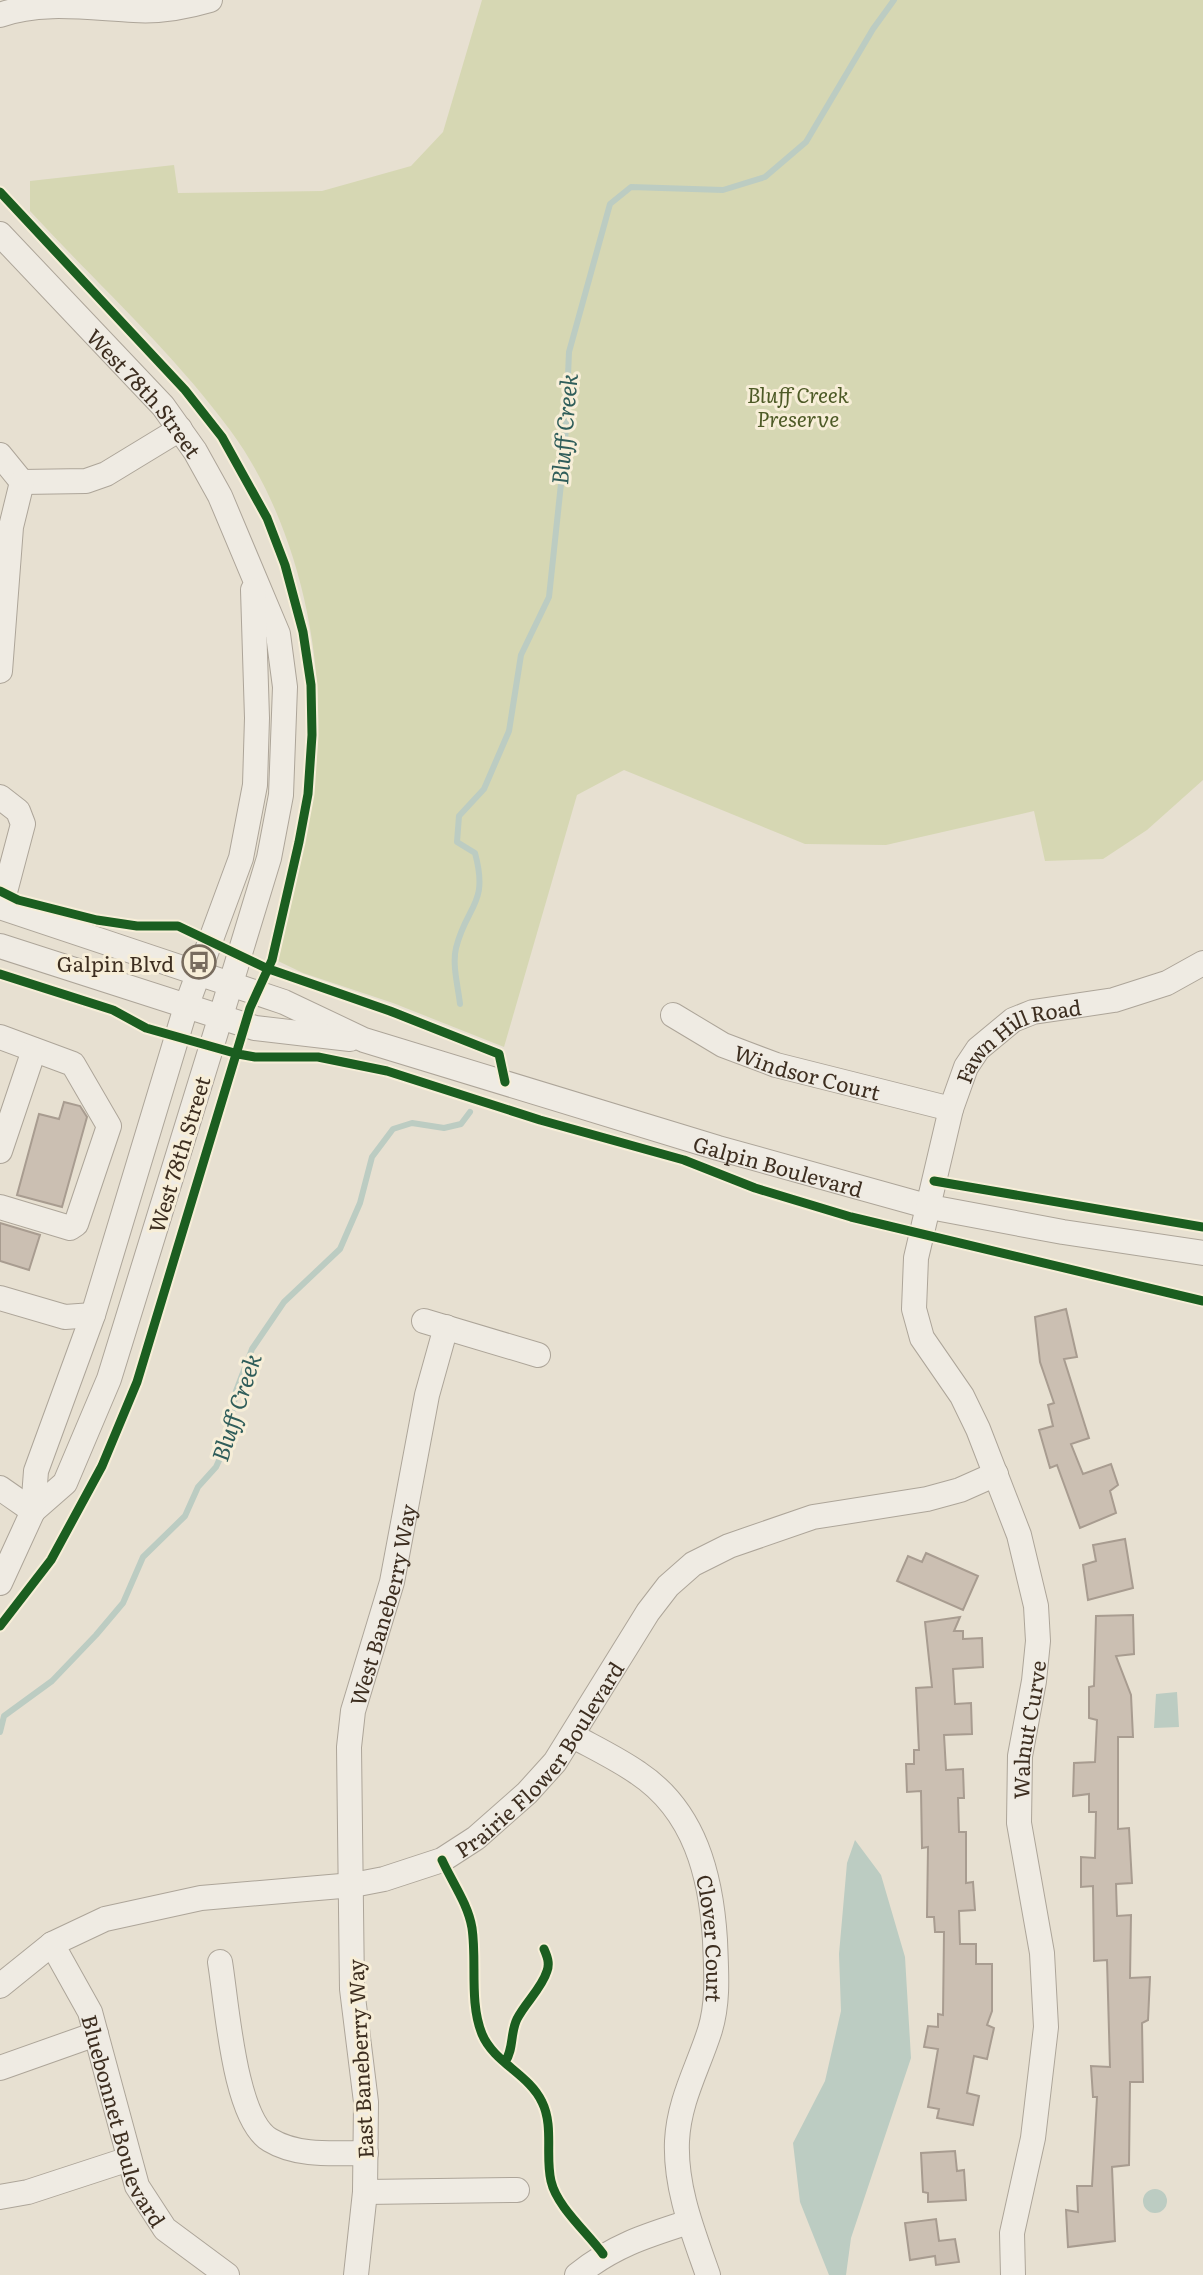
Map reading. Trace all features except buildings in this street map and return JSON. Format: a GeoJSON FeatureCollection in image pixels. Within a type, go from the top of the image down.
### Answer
{"type":"FeatureCollection","features":[{"type":"Feature","properties":{"kind":"street"},"geometry":{"type":"LineString","coordinates":[[0,15],[17,7],[46,3],[137,10],[171,8],[210,0]]}},
{"type":"Feature","properties":{"kind":"street","name":"West 78th Street"},"geometry":{"type":"LineString","coordinates":[[0,234],[163,406],[180,429],[220,496],[278,634],[285,687],[286,735],[281,795],[269,858],[231,984],[108,1379],[65,1483],[33,1511]]}},
{"type":"Feature","properties":{"kind":"street"},"geometry":{"type":"LineString","coordinates":[[22,482],[86,481],[106,474],[180,429]]}},
{"type":"Feature","properties":{"kind":"street"},"geometry":{"type":"LineString","coordinates":[[0,455],[22,482]]}},
{"type":"Feature","properties":{"kind":"street"},"geometry":{"type":"LineString","coordinates":[[0,671],[11,527],[22,482]]}},
{"type":"Feature","properties":{"kind":"street","name":"West 78th Street"},"geometry":{"type":"LineString","coordinates":[[0,1583],[33,1511],[36,1471],[93,1315],[186,1007],[241,858],[255,785],[257,718],[253,575]]}},
{"type":"Feature","properties":{"kind":"street"},"geometry":{"type":"LineString","coordinates":[[0,797],[18,811],[23,824],[1,907]]}},
{"type":"Feature","properties":{"kind":"street","name":"Galpin Boulevard"},"geometry":{"type":"LineString","coordinates":[[1,907],[199,971],[291,1004],[364,1040],[717,1147],[930,1207],[1063,1232],[1203,1253]]}},
{"type":"Feature","properties":{"kind":"street","name":"Galpin Boulevard"},"geometry":{"type":"LineString","coordinates":[[0,946],[220,1019],[279,1032],[364,1040]]}},
{"type":"Feature","properties":{"kind":"street","name":"Fawn Hill Road"},"geometry":{"type":"LineString","coordinates":[[930,1207],[951,1109],[966,1067],[978,1049],[1013,1020],[1033,1012],[1132,995],[1167,983],[1203,963]]}},
{"type":"Feature","properties":{"kind":"street","name":"Windsor Court"},"geometry":{"type":"LineString","coordinates":[[673,1015],[723,1045],[776,1065],[951,1109]]}},
{"type":"Feature","properties":{"kind":"street"},"geometry":{"type":"LineString","coordinates":[[0,1037],[73,1064],[109,1126],[76,1224],[70,1228],[0,1207]]}},
{"type":"Feature","properties":{"kind":"street"},"geometry":{"type":"LineString","coordinates":[[0,1151],[34,1050]]}},
{"type":"Feature","properties":{"kind":"street","name":"Walnut Curve"},"geometry":{"type":"LineString","coordinates":[[930,1207],[916,1258],[914,1310],[922,1338],[962,1396],[996,1474],[1030,1571],[1036,1606],[1037,1654],[1020,1756],[1019,1822],[1042,1953],[1046,2026],[1033,2138],[1012,2233],[1013,2275]]}},
{"type":"Feature","properties":{"kind":"street"},"geometry":{"type":"LineString","coordinates":[[0,1298],[65,1317],[93,1315]]}},
{"type":"Feature","properties":{"kind":"street","name":"West Baneberry Way"},"geometry":{"type":"LineString","coordinates":[[353,1885],[349,1746],[353,1711],[392,1582],[427,1395],[435,1324],[538,1355]]}},
{"type":"Feature","properties":{"kind":"street","name":"Prairie Flower Boulevard"},"geometry":{"type":"LineString","coordinates":[[0,1986],[52,1944],[105,1919],[198,1898],[353,1885],[383,1879],[442,1860],[477,1839],[527,1793],[573,1736],[648,1612],[668,1586],[693,1564],[729,1546],[813,1517],[927,1499],[960,1490],[996,1474]]}},
{"type":"Feature","properties":{"kind":"street"},"geometry":{"type":"LineString","coordinates":[[0,1488],[33,1511]]}},
{"type":"Feature","properties":{"kind":"street","name":"Clover Court"},"geometry":{"type":"LineString","coordinates":[[573,1736],[640,1774],[668,1799],[688,1826],[710,1884],[715,2004],[710,2030],[680,2109],[677,2142],[679,2176],[689,2222],[709,2275]]}},
{"type":"Feature","properties":{"kind":"street","name":"East Baneberry Way"},"geometry":{"type":"LineString","coordinates":[[353,1885],[352,1989],[366,2102],[365,2192],[356,2275]]}},
{"type":"Feature","properties":{"kind":"street","name":"Bluebonnet Boulevard"},"geometry":{"type":"LineString","coordinates":[[52,1944],[81,1992],[96,2034],[137,2186],[165,2229],[211,2271]]}},
{"type":"Feature","properties":{"kind":"street"},"geometry":{"type":"LineString","coordinates":[[220,1962],[243,2103],[254,2126],[269,2140],[294,2150],[366,2153]]}},
{"type":"Feature","properties":{"kind":"street"},"geometry":{"type":"LineString","coordinates":[[0,2068],[96,2034]]}},
{"type":"Feature","properties":{"kind":"street"},"geometry":{"type":"LineString","coordinates":[[0,2197],[28,2192],[129,2159]]}},
{"type":"Feature","properties":{"kind":"street"},"geometry":{"type":"LineString","coordinates":[[365,2192],[517,2190]]}},
{"type":"Feature","properties":{"kind":"street"},"geometry":{"type":"LineString","coordinates":[[576,2275],[603,2254],[640,2237],[689,2222]]}},
{"type":"Feature","properties":{"kind":"green space","name":"Bluff Creek Preserve"},"geometry":{"type":"Polygon","coordinates":[[[482,0],[1203,0],[1203,780],[1147,830],[1103,859],[1045,861],[1034,811],[886,845],[805,844],[624,770],[577,795],[504,1047],[393,1003],[303,973],[278,961],[311,805],[318,712],[310,627],[288,542],[272,502],[230,430],[159,345],[30,211],[30,181],[174,165],[178,193],[322,191],[411,166],[443,132],[482,0]]]}},
{"type":"Feature","properties":{"kind":"shaded area"},"geometry":{"type":"Polygon","coordinates":[[[1177,1692],[1179,1727],[1154,1728],[1156,1694],[1177,1692]]]}},
{"type":"Feature","properties":{"kind":"shaded area"},"geometry":{"type":"Polygon","coordinates":[[[855,1840],[881,1875],[905,1957],[911,2058],[851,2238],[846,2275],[829,2275],[800,2202],[793,2143],[825,2081],[841,2011],[839,1954],[847,1863],[855,1840]]]}},
{"type":"Feature","properties":{"kind":"shaded area"},"geometry":{"type":"Polygon","coordinates":[[[1155,2189],[1164,2192],[1167,2201],[1164,2210],[1155,2213],[1146,2210],[1143,2201],[1146,2192],[1155,2189]]]}},
{"type":"Feature","properties":{"kind":"waterway","name":"Bluff Creek"},"geometry":{"type":"LineString","coordinates":[[460,1004],[455,955],[461,933],[478,894],[479,870],[475,853],[457,842],[459,816],[484,789],[509,731],[521,655],[549,597],[565,446],[569,352],[610,204],[631,187],[723,190],[765,177],[806,142],[873,29],[894,0]]}},
{"type":"Feature","properties":{"kind":"waterway","name":"Bluff Creek"},"geometry":{"type":"LineString","coordinates":[[0,1732],[4,1716],[52,1681],[96,1635],[123,1603],[143,1557],[185,1516],[198,1487],[216,1467],[227,1443],[236,1391],[252,1349],[284,1302],[340,1249],[360,1203],[372,1157],[393,1129],[412,1123],[444,1128],[461,1124],[470,1112]]}},
{"type":"Feature","properties":{"kind":"cycle path"},"geometry":{"type":"LineString","coordinates":[[0,192],[185,390],[222,437],[267,518],[285,565],[303,632],[311,685],[312,735],[308,794],[272,960],[250,1008],[137,1382],[102,1466],[51,1560],[0,1626]]}},
{"type":"Feature","properties":{"kind":"cycle path"},"geometry":{"type":"LineString","coordinates":[[0,891],[18,900],[97,920],[137,926],[178,926],[266,968],[390,1011],[499,1054],[505,1082]]}},
{"type":"Feature","properties":{"kind":"cycle path"},"geometry":{"type":"LineString","coordinates":[[0,974],[113,1010],[146,1028],[238,1054],[255,1057],[318,1057],[387,1071],[540,1120],[684,1160],[755,1188],[851,1217],[1203,1301]]}},
{"type":"Feature","properties":{"kind":"cycle path"},"geometry":{"type":"LineString","coordinates":[[934,1181],[1203,1227]]}},
{"type":"Feature","properties":{"kind":"cycle path"},"geometry":{"type":"LineString","coordinates":[[442,1860],[470,1919],[474,1995],[482,2034],[487,2044],[529,2084],[542,2102],[548,2121],[549,2171],[554,2191],[566,2210],[603,2254]]}},
{"type":"Feature","properties":{"kind":"cycle path"},"geometry":{"type":"LineString","coordinates":[[505,2062],[510,2052],[517,2019],[547,1971],[548,1962],[544,1949]]}},
{"type":"Feature","properties":{"kind":"place","name":"Galpin Blvd"},"geometry":{"type":"Point","coordinates":[199,962]}}]}
